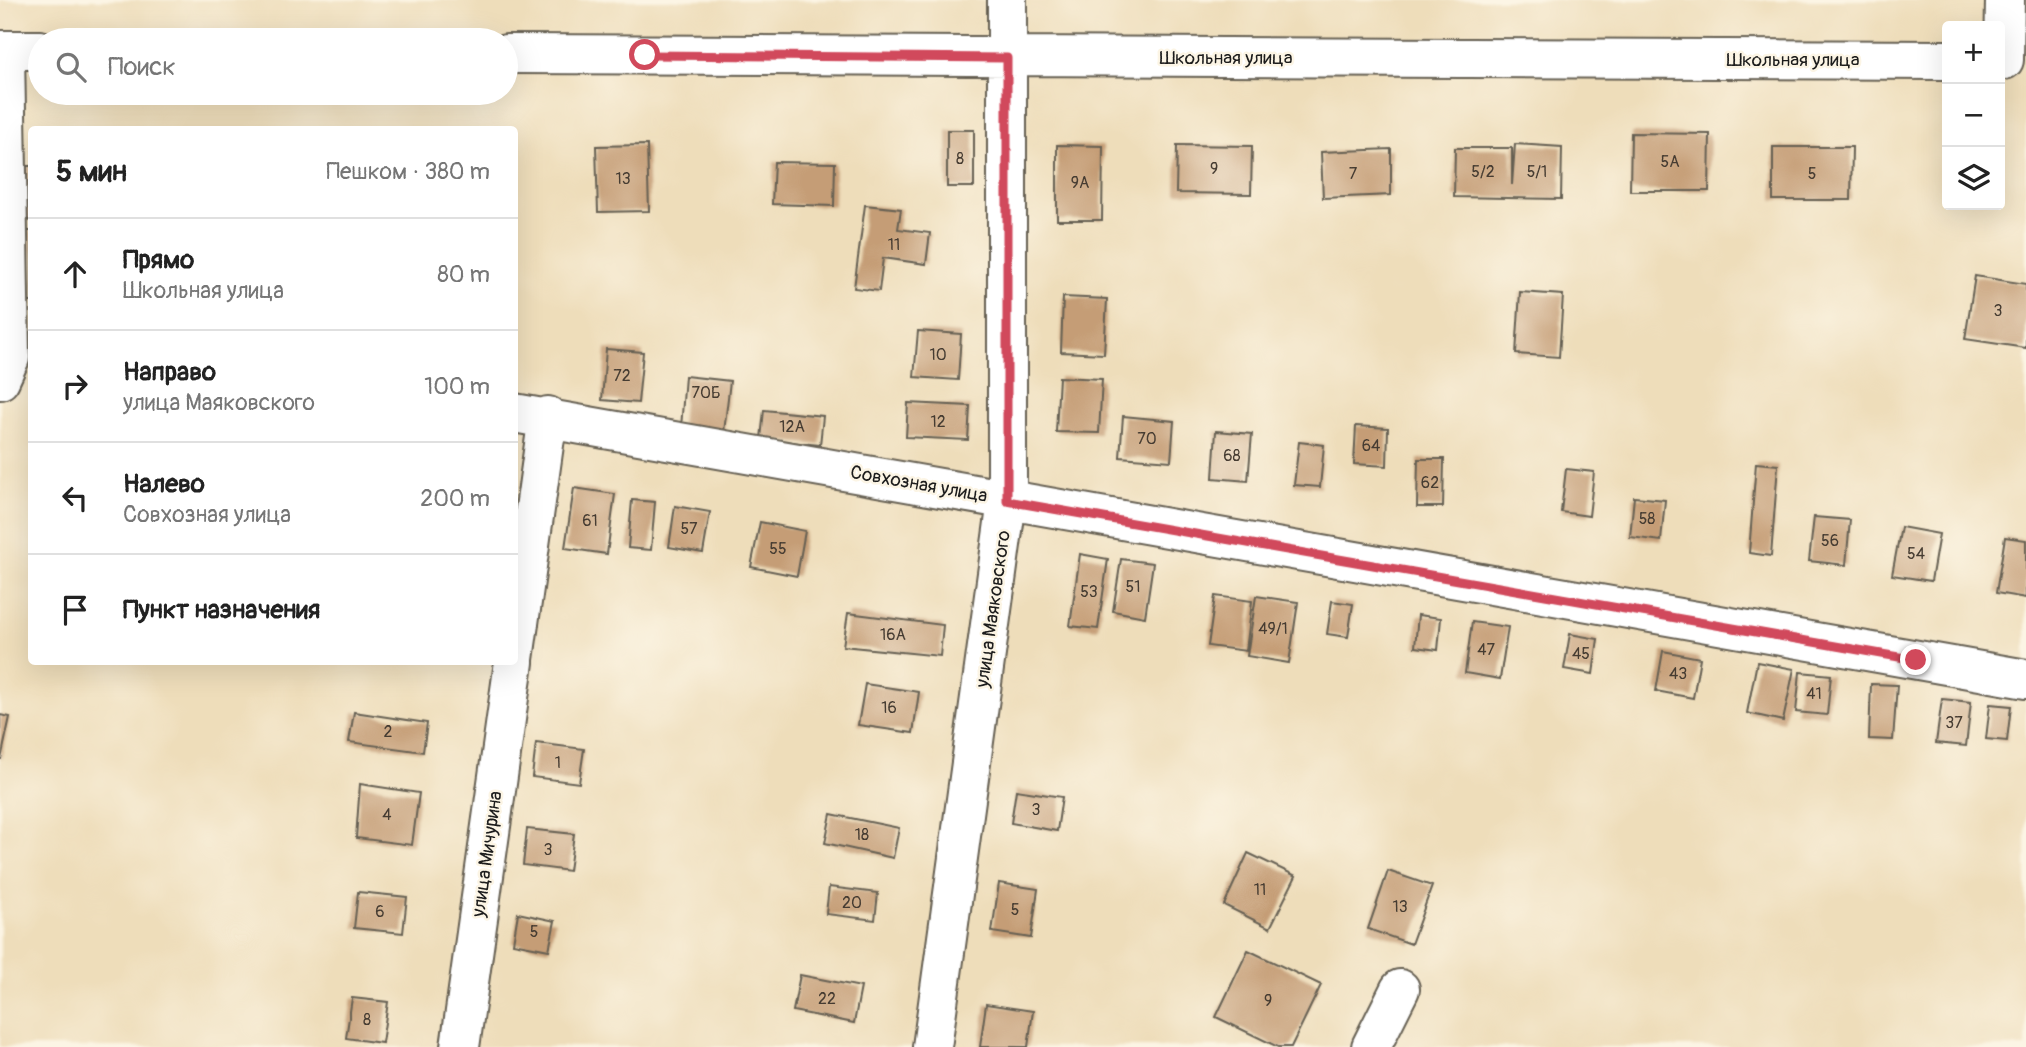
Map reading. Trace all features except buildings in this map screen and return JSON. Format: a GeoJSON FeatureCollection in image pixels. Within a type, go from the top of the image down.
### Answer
{"type":"FeatureCollection","features":[{"type":"Feature","properties":{"kind":"street","name":"улица Маяковского"},"geometry":{"type":"LineString","coordinates":[[932,1047],[1007,501],[1007,0]]}},
{"type":"Feature","properties":{"kind":"street"},"geometry":{"type":"LineString","coordinates":[[2005,0],[2010,62]]}},
{"type":"Feature","properties":{"kind":"street"},"geometry":{"type":"LineString","coordinates":[[10,364],[15,50]]}},
{"type":"Feature","properties":{"kind":"street","name":"Школьная улица"},"geometry":{"type":"LineString","coordinates":[[518,54],[1942,60]]}},
{"type":"Feature","properties":{"kind":"street","name":"Совхозная улица"},"geometry":{"type":"LineString","coordinates":[[531,414],[1007,501],[2026,679]]}},
{"type":"Feature","properties":{"kind":"street","name":"улица Мичурина"},"geometry":{"type":"LineString","coordinates":[[518,602],[531,414]]}},
{"type":"Feature","properties":{"kind":"street","name":"улица Мичурина"},"geometry":{"type":"LineString","coordinates":[[460,1047],[513,665]]}},
{"type":"Feature","properties":{"kind":"street"},"geometry":{"type":"LineString","coordinates":[[1371,1047],[1400,989]]}},
{"type":"Feature","properties":{"kind":"route"},"geometry":{"type":"LineString","coordinates":[[645,55],[1007,58],[1007,501],[1916,660]]}}]}
